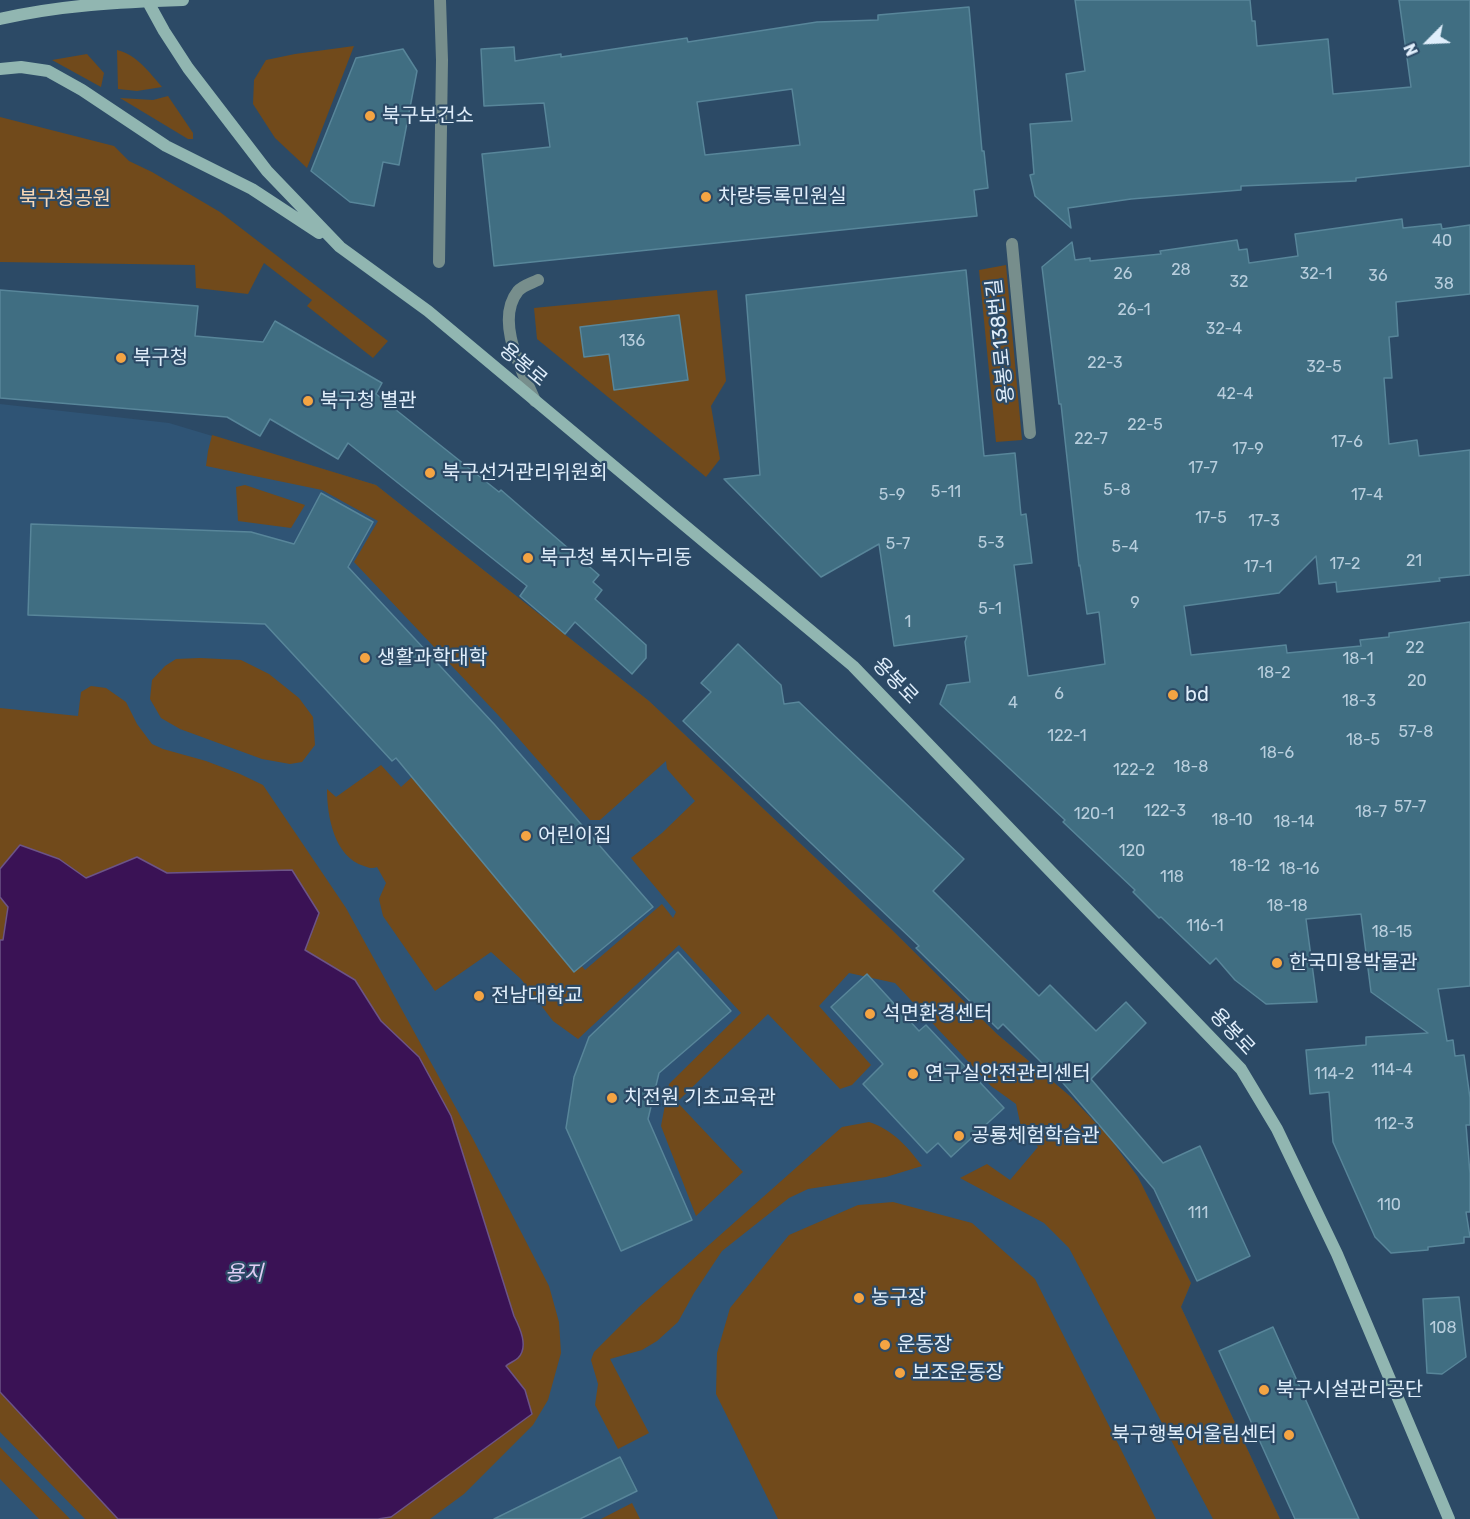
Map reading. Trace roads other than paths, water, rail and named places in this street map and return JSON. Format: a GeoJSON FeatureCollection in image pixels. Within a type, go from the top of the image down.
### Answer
{"type":"FeatureCollection","features":[{"type":"Feature","properties":{"kind":"main road"},"geometry":{"type":"LineString","coordinates":[[0,19],[38,10],[183,0]]}},
{"type":"Feature","properties":{"kind":"main road","name":"용봉로"},"geometry":{"type":"LineString","coordinates":[[147,1],[188,68],[267,171],[340,248],[428,311],[853,666],[1241,1069],[1277,1129],[1337,1254],[1449,1519]]}},
{"type":"Feature","properties":{"kind":"main road"},"geometry":{"type":"LineString","coordinates":[[0,69],[21,67],[48,71],[82,90],[166,146],[252,189],[340,248]]}},
{"type":"Feature","properties":{"kind":"street"},"geometry":{"type":"LineString","coordinates":[[439,262],[442,60],[440,0]]}},
{"type":"Feature","properties":{"kind":"street","name":"용봉로138번길"},"geometry":{"type":"LineString","coordinates":[[1012,244],[1030,434]]}},
{"type":"Feature","properties":{"kind":"street"},"geometry":{"type":"LineString","coordinates":[[535,401],[514,354],[509,330],[510,308],[518,291],[538,280]]}},
{"type":"Feature","properties":{"kind":"water","name":"용지"},"geometry":{"type":"Polygon","coordinates":[[[20,845],[59,859],[86,878],[137,857],[167,873],[292,870],[319,913],[305,950],[355,980],[381,1021],[419,1057],[451,1116],[521,1332],[523,1348],[521,1354],[506,1366],[525,1390],[532,1414],[391,1517],[378,1519],[118,1519],[0,1392],[0,940],[3,940],[8,907],[0,897],[0,869],[20,845]]]}},
{"type":"Feature","properties":{"kind":"place","name":"북구보건소"},"geometry":{"type":"Point","coordinates":[370,116]}},
{"type":"Feature","properties":{"kind":"place","name":"차량등록민원실"},"geometry":{"type":"Point","coordinates":[706,197]}},
{"type":"Feature","properties":{"kind":"place","name":"북구청"},"geometry":{"type":"Point","coordinates":[121,358]}},
{"type":"Feature","properties":{"kind":"place","name":"북구청 별관"},"geometry":{"type":"Point","coordinates":[308,401]}},
{"type":"Feature","properties":{"kind":"place","name":"북구선거관리위원회"},"geometry":{"type":"Point","coordinates":[430,473]}},
{"type":"Feature","properties":{"kind":"place","name":"북구청 복지누리동"},"geometry":{"type":"Point","coordinates":[528,558]}},
{"type":"Feature","properties":{"kind":"place","name":"생활과학대학"},"geometry":{"type":"Point","coordinates":[365,658]}},
{"type":"Feature","properties":{"kind":"place","name":"bd"},"geometry":{"type":"Point","coordinates":[1173,695]}},
{"type":"Feature","properties":{"kind":"place","name":"어린이집"},"geometry":{"type":"Point","coordinates":[526,836]}},
{"type":"Feature","properties":{"kind":"place","name":"한국미용박물관"},"geometry":{"type":"Point","coordinates":[1277,963]}},
{"type":"Feature","properties":{"kind":"place","name":"전남대학교"},"geometry":{"type":"Point","coordinates":[479,996]}},
{"type":"Feature","properties":{"kind":"place","name":"석면환경센터"},"geometry":{"type":"Point","coordinates":[870,1014]}},
{"type":"Feature","properties":{"kind":"place","name":"연구실안전관리센터"},"geometry":{"type":"Point","coordinates":[913,1074]}},
{"type":"Feature","properties":{"kind":"place","name":"치전원 기초교육관"},"geometry":{"type":"Point","coordinates":[612,1098]}},
{"type":"Feature","properties":{"kind":"place","name":"공룡체험학습관"},"geometry":{"type":"Point","coordinates":[959,1136]}},
{"type":"Feature","properties":{"kind":"place","name":"농구장"},"geometry":{"type":"Point","coordinates":[859,1298]}},
{"type":"Feature","properties":{"kind":"place","name":"운동장"},"geometry":{"type":"Point","coordinates":[885,1345]}},
{"type":"Feature","properties":{"kind":"place","name":"보조운동장"},"geometry":{"type":"Point","coordinates":[900,1373]}},
{"type":"Feature","properties":{"kind":"place","name":"북구시설관리공단"},"geometry":{"type":"Point","coordinates":[1264,1390]}},
{"type":"Feature","properties":{"kind":"place","name":"북구행복어울림센터"},"geometry":{"type":"Point","coordinates":[1289,1435]}},
{"type":"Feature","properties":{"kind":"park label","name":"북구청공원"},"geometry":{"type":"Point","coordinates":[65,199]}}]}
